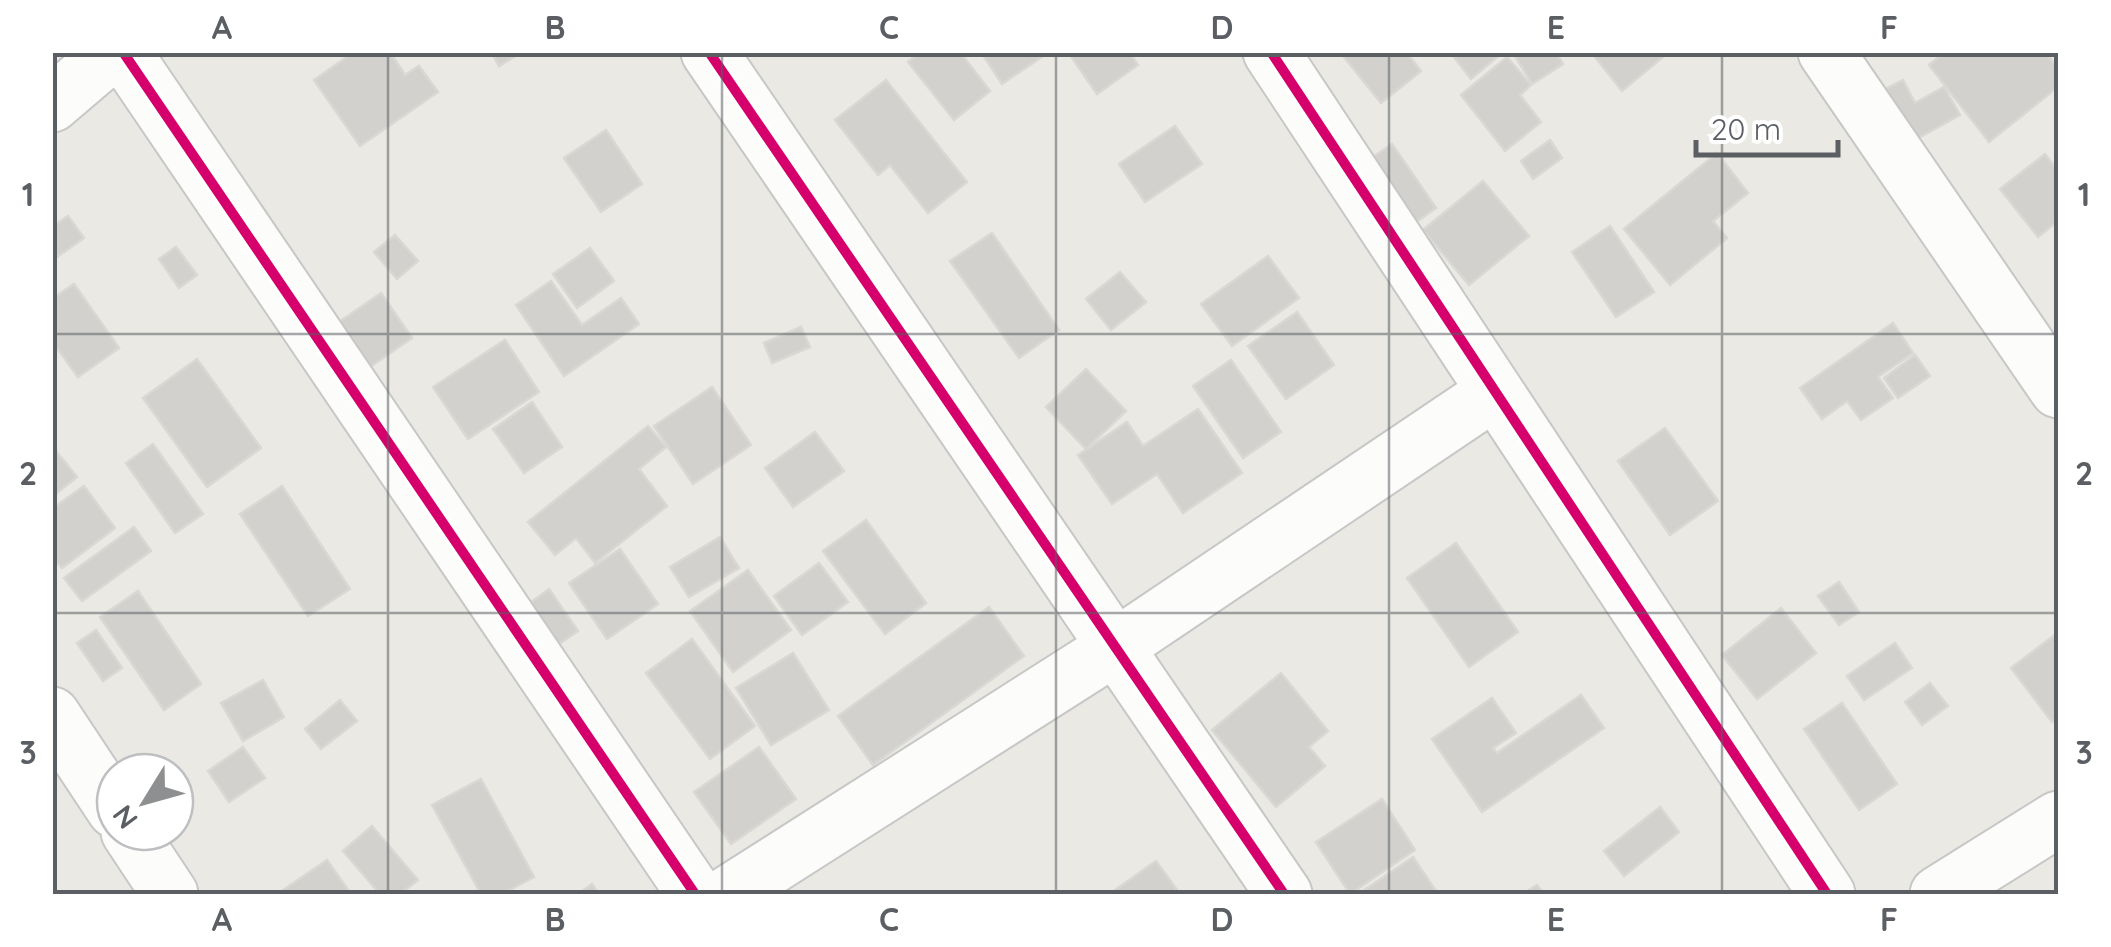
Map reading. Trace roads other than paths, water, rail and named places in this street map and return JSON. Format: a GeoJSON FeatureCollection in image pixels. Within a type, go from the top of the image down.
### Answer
{"type":"FeatureCollection","features":[{"type":"Feature","properties":{"kind":"street"},"geometry":{"type":"LineString","coordinates":[[52,104],[113,52]]}},
{"type":"Feature","properties":{"kind":"street"},"geometry":{"type":"LineString","coordinates":[[123,52],[695,894]]}},
{"type":"Feature","properties":{"kind":"street"},"geometry":{"type":"LineString","coordinates":[[709,52],[1284,894]]}},
{"type":"Feature","properties":{"kind":"street"},"geometry":{"type":"LineString","coordinates":[[1271,52],[1493,394],[1827,894]]}},
{"type":"Feature","properties":{"kind":"street"},"geometry":{"type":"LineString","coordinates":[[1826,52],[2058,390]]}},
{"type":"Feature","properties":{"kind":"street"},"geometry":{"type":"LineString","coordinates":[[728,894],[1114,648],[1493,394]]}},
{"type":"Feature","properties":{"kind":"street"},"geometry":{"type":"LineString","coordinates":[[52,714],[95,780]]}},
{"type":"Feature","properties":{"kind":"street"},"geometry":{"type":"LineString","coordinates":[[1938,894],[2058,820]]}},
{"type":"Feature","properties":{"kind":"street"},"geometry":{"type":"LineString","coordinates":[[143,852],[170,894]]}}]}
